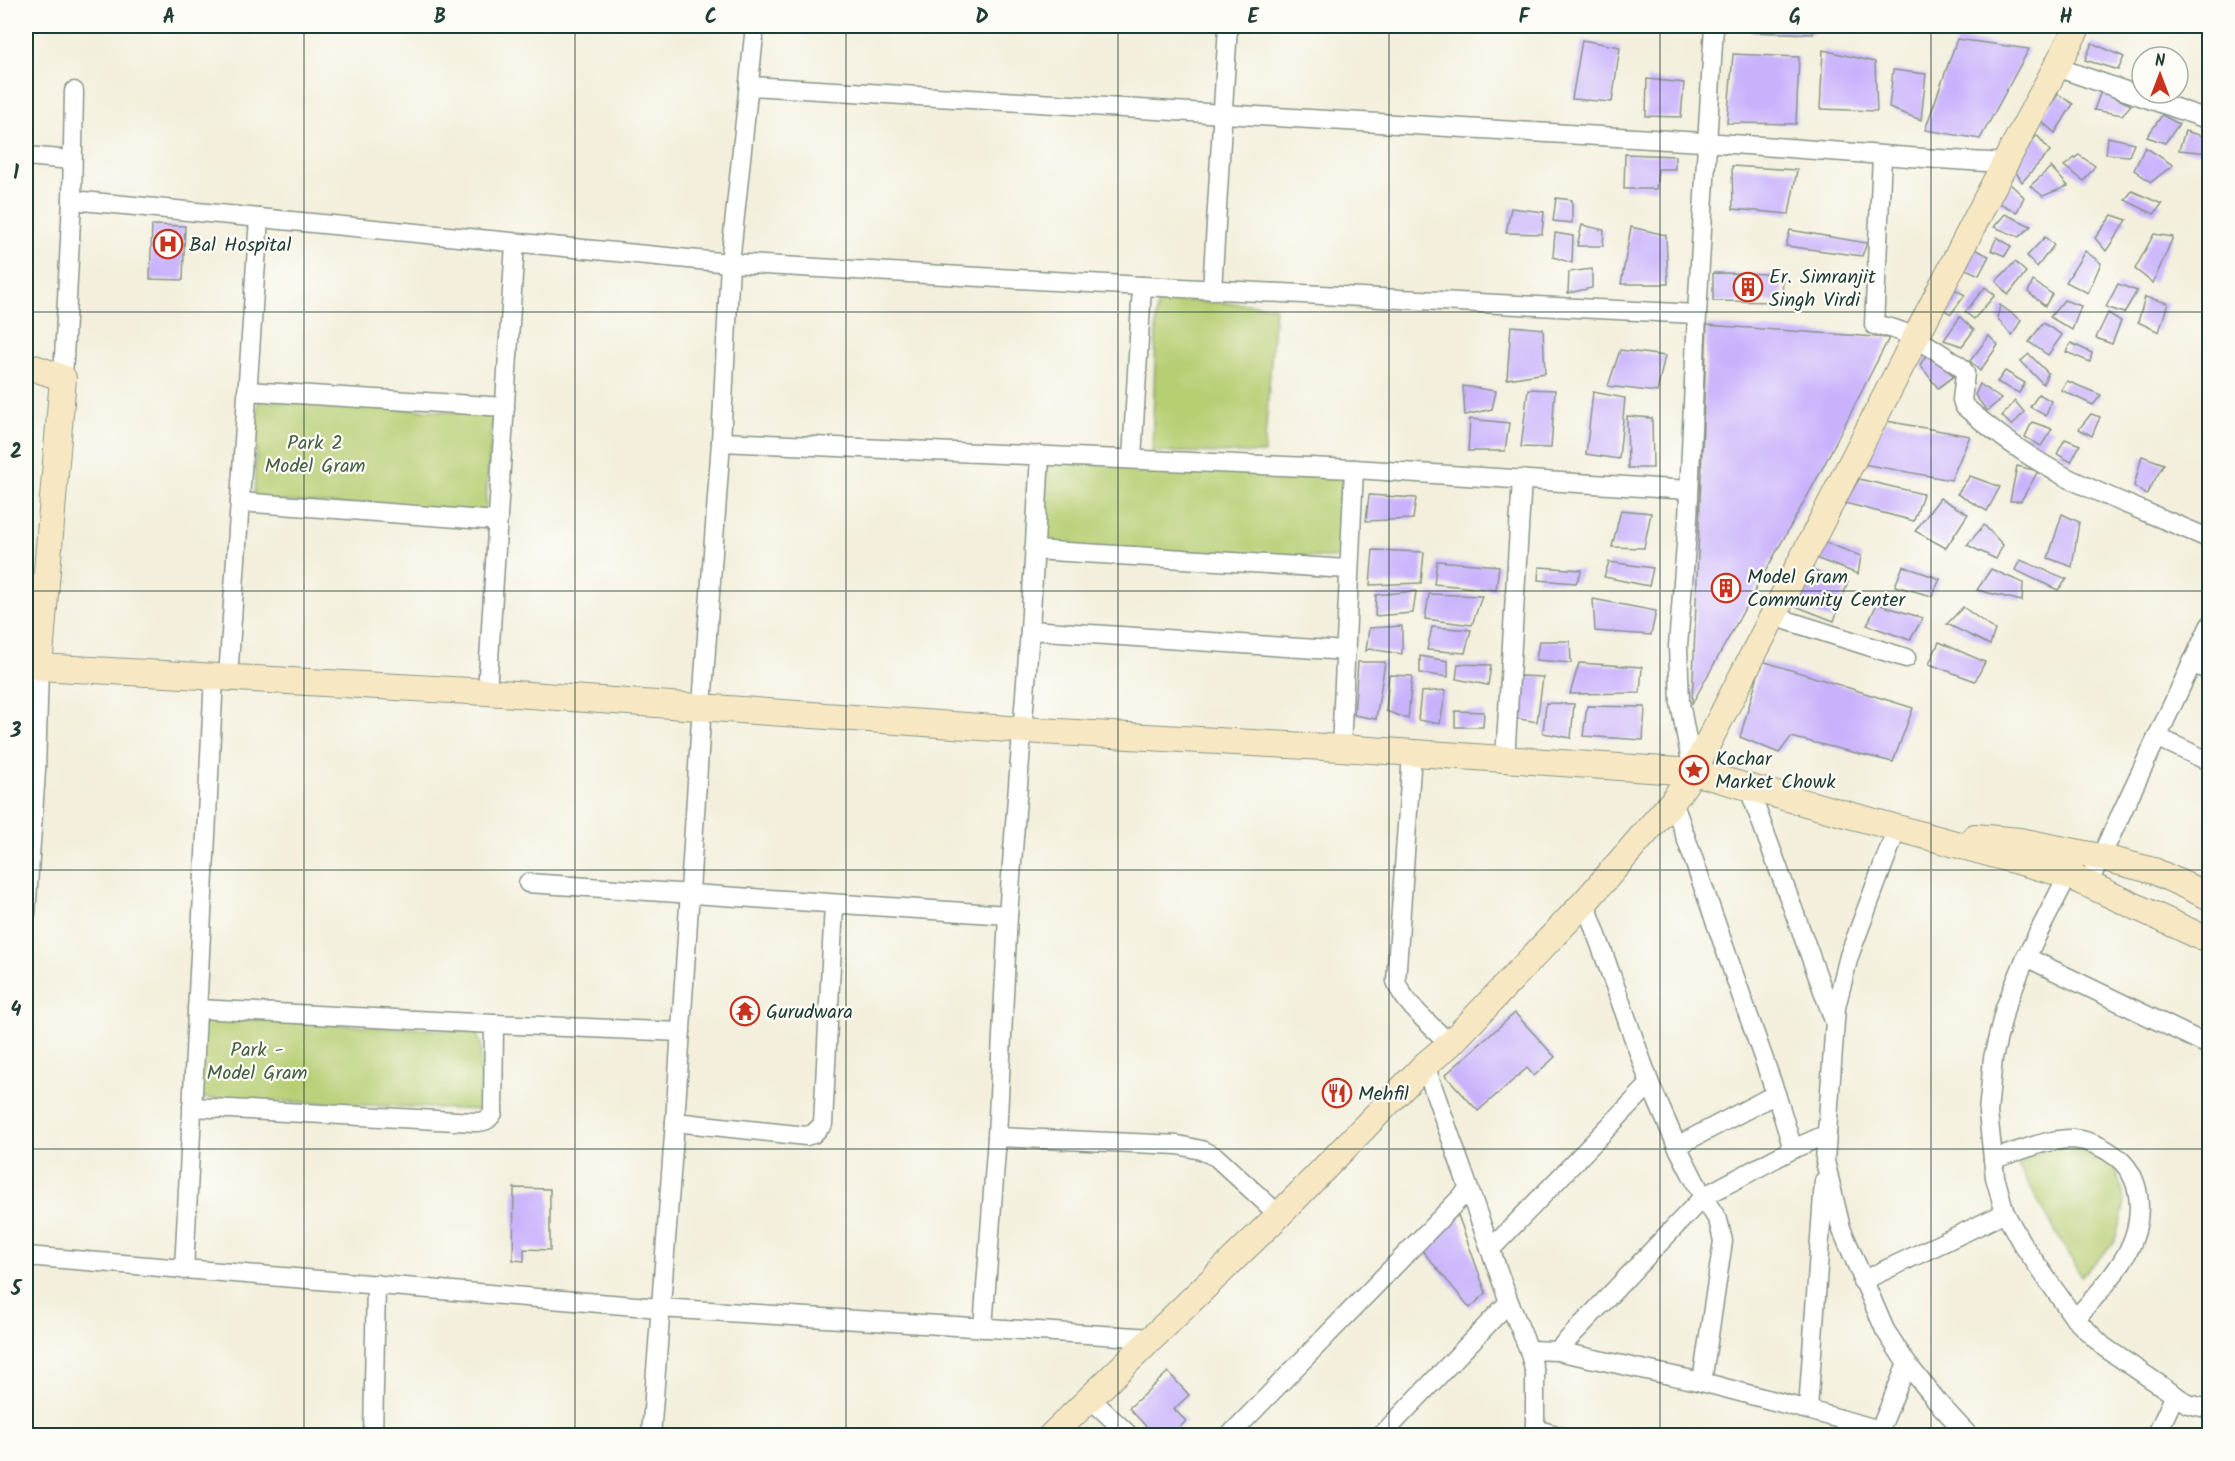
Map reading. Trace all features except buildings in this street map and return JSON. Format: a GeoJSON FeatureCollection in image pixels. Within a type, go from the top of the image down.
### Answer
{"type":"FeatureCollection","features":[{"type":"Feature","properties":{"kind":"street"},"geometry":{"type":"LineString","coordinates":[[651,1436],[675,1122],[721,442],[730,263],[755,26]]}},
{"type":"Feature","properties":{"kind":"street"},"geometry":{"type":"LineString","coordinates":[[1212,290],[1228,26]]}},
{"type":"Feature","properties":{"kind":"street"},"geometry":{"type":"LineString","coordinates":[[1693,772],[1680,703],[1678,656],[1714,26]]}},
{"type":"Feature","properties":{"kind":"street"},"geometry":{"type":"LineString","coordinates":[[1051,1436],[1279,1215],[1425,1065],[1450,1044],[1585,902],[1673,801],[1693,772],[1915,337],[2078,26]]}},
{"type":"Feature","properties":{"kind":"street"},"geometry":{"type":"LineString","coordinates":[[2056,67],[2210,120]]}},
{"type":"Feature","properties":{"kind":"street"},"geometry":{"type":"LineString","coordinates":[[749,87],[1222,112],[1708,142],[1882,157],[2005,163]]}},
{"type":"Feature","properties":{"kind":"street"},"geometry":{"type":"LineString","coordinates":[[26,914],[31,771],[39,667],[33,641],[63,378],[72,200],[74,91]]}},
{"type":"Feature","properties":{"kind":"street"},"geometry":{"type":"LineString","coordinates":[[26,156],[72,160]]}},
{"type":"Feature","properties":{"kind":"street"},"geometry":{"type":"LineString","coordinates":[[1882,157],[1874,325],[1898,328],[1961,368],[1965,374],[1962,400],[1964,406],[1995,433],[2065,476],[2210,539]]}},
{"type":"Feature","properties":{"kind":"street"},"geometry":{"type":"LineString","coordinates":[[72,200],[730,263],[1697,314]]}},
{"type":"Feature","properties":{"kind":"street"},"geometry":{"type":"LineString","coordinates":[[184,1270],[197,1009],[221,678],[240,502],[259,219]]}},
{"type":"Feature","properties":{"kind":"street"},"geometry":{"type":"LineString","coordinates":[[488,692],[515,243]]}},
{"type":"Feature","properties":{"kind":"street"},"geometry":{"type":"LineString","coordinates":[[1132,459],[1142,286]]}},
{"type":"Feature","properties":{"kind":"street"},"geometry":{"type":"LineString","coordinates":[[26,366],[63,378]]}},
{"type":"Feature","properties":{"kind":"street"},"geometry":{"type":"LineString","coordinates":[[247,391],[505,407]]}},
{"type":"Feature","properties":{"kind":"street"},"geometry":{"type":"LineString","coordinates":[[721,442],[1354,469],[1689,490]]}},
{"type":"Feature","properties":{"kind":"street"},"geometry":{"type":"LineString","coordinates":[[983,1328],[997,1137],[1008,915],[1030,630],[1040,454]]}},
{"type":"Feature","properties":{"kind":"street"},"geometry":{"type":"LineString","coordinates":[[1341,748],[1354,469]]}},
{"type":"Feature","properties":{"kind":"street"},"geometry":{"type":"LineString","coordinates":[[1505,760],[1522,479]]}},
{"type":"Feature","properties":{"kind":"street"},"geometry":{"type":"LineString","coordinates":[[240,502],[498,521]]}},
{"type":"Feature","properties":{"kind":"street"},"geometry":{"type":"LineString","coordinates":[[1034,550],[1348,569]]}},
{"type":"Feature","properties":{"kind":"street"},"geometry":{"type":"LineString","coordinates":[[1773,616],[1906,658]]}},
{"type":"Feature","properties":{"kind":"street"},"geometry":{"type":"LineString","coordinates":[[2210,625],[2100,857],[2078,880],[2026,957],[2005,1008],[1993,1058],[1988,1113],[1995,1177],[2005,1213],[2021,1242],[2075,1319],[2104,1347],[2188,1404],[2210,1409]]}},
{"type":"Feature","properties":{"kind":"street"},"geometry":{"type":"LineString","coordinates":[[1030,630],[1346,651]]}},
{"type":"Feature","properties":{"kind":"street"},"geometry":{"type":"LineString","coordinates":[[2191,663],[2210,671]]}},
{"type":"Feature","properties":{"kind":"street"},"geometry":{"type":"LineString","coordinates":[[39,667],[702,705],[1023,729],[1693,772],[1936,838],[2078,880],[2210,941]]}},
{"type":"Feature","properties":{"kind":"street"},"geometry":{"type":"LineString","coordinates":[[2157,737],[2210,762]]}},
{"type":"Feature","properties":{"kind":"street"},"geometry":{"type":"LineString","coordinates":[[1412,754],[1396,981],[1398,989],[1405,998],[1450,1044]]}},
{"type":"Feature","properties":{"kind":"street"},"geometry":{"type":"LineString","coordinates":[[1748,786],[1835,1023]]}},
{"type":"Feature","properties":{"kind":"street"},"geometry":{"type":"LineString","coordinates":[[1673,801],[1776,1094],[1793,1149]]}},
{"type":"Feature","properties":{"kind":"street"},"geometry":{"type":"LineString","coordinates":[[1808,1410],[1836,1007],[1849,956],[1897,828]]}},
{"type":"Feature","properties":{"kind":"street"},"geometry":{"type":"LineString","coordinates":[[1936,838],[1977,837],[2020,841],[2100,857],[2154,871],[2210,897]]}},
{"type":"Feature","properties":{"kind":"street"},"geometry":{"type":"LineString","coordinates":[[528,883],[1008,915]]}},
{"type":"Feature","properties":{"kind":"street"},"geometry":{"type":"LineString","coordinates":[[1585,902],[1650,1084],[1677,1146],[1703,1197],[1718,1220],[1724,1240],[1701,1382]]}},
{"type":"Feature","properties":{"kind":"street"},"geometry":{"type":"LineString","coordinates":[[675,1122],[806,1136],[813,1134],[823,1124],[834,905]]}},
{"type":"Feature","properties":{"kind":"street"},"geometry":{"type":"LineString","coordinates":[[2026,957],[2210,1046]]}},
{"type":"Feature","properties":{"kind":"street"},"geometry":{"type":"LineString","coordinates":[[197,1009],[681,1032]]}},
{"type":"Feature","properties":{"kind":"street"},"geometry":{"type":"LineString","coordinates":[[192,1107],[483,1122],[493,1113],[494,1024]]}},
{"type":"Feature","properties":{"kind":"street"},"geometry":{"type":"LineString","coordinates":[[1425,1065],[1468,1190],[1529,1350],[1534,1372],[1535,1432],[1559,1436]]}},
{"type":"Feature","properties":{"kind":"street"},"geometry":{"type":"LineString","coordinates":[[1490,1250],[1650,1084]]}},
{"type":"Feature","properties":{"kind":"street"},"geometry":{"type":"LineString","coordinates":[[1677,1146],[1776,1094]]}},
{"type":"Feature","properties":{"kind":"street"},"geometry":{"type":"LineString","coordinates":[[1557,1351],[1703,1197],[1793,1149],[1827,1134]]}},
{"type":"Feature","properties":{"kind":"street"},"geometry":{"type":"LineString","coordinates":[[997,1137],[1178,1145],[1201,1150],[1216,1157],[1279,1215]]}},
{"type":"Feature","properties":{"kind":"street"},"geometry":{"type":"LineString","coordinates":[[1993,1159],[2056,1141],[2073,1139],[2093,1143],[2109,1151],[2132,1172],[2138,1191],[2139,1213],[2126,1255],[2103,1287],[2075,1319]]}},
{"type":"Feature","properties":{"kind":"street"},"geometry":{"type":"LineString","coordinates":[[1825,1161],[1841,1228],[1885,1330],[1907,1364],[1969,1436]]}},
{"type":"Feature","properties":{"kind":"street"},"geometry":{"type":"LineString","coordinates":[[1230,1436],[1468,1190]]}},
{"type":"Feature","properties":{"kind":"street"},"geometry":{"type":"LineString","coordinates":[[1862,1281],[2005,1213]]}},
{"type":"Feature","properties":{"kind":"street"},"geometry":{"type":"LineString","coordinates":[[26,1257],[660,1308],[1153,1338]]}},
{"type":"Feature","properties":{"kind":"street"},"geometry":{"type":"LineString","coordinates":[[373,1436],[376,1284]]}},
{"type":"Feature","properties":{"kind":"street"},"geometry":{"type":"LineString","coordinates":[[1393,1432],[1509,1302]]}},
{"type":"Feature","properties":{"kind":"street"},"geometry":{"type":"LineString","coordinates":[[1529,1350],[1557,1351],[1701,1382],[1882,1432],[1907,1364]]}},
{"type":"Feature","properties":{"kind":"street"},"geometry":{"type":"LineString","coordinates":[[2156,1436],[2175,1395]]}},
{"type":"Feature","properties":{"kind":"street"},"geometry":{"type":"LineString","coordinates":[[1090,1398],[1130,1436]]}},
{"type":"Feature","properties":{"kind":"green space"},"geometry":{"type":"Polygon","coordinates":[[[1157,299],[1275,306],[1264,453],[1152,452],[1157,299]]]}},
{"type":"Feature","properties":{"kind":"green space","name":"Park 2 Model Gram"},"geometry":{"type":"Polygon","coordinates":[[[258,400],[493,414],[485,512],[254,500],[258,400]]]}},
{"type":"Feature","properties":{"kind":"green space"},"geometry":{"type":"Polygon","coordinates":[[[1047,459],[1347,474],[1342,558],[1042,549],[1047,459]]]}},
{"type":"Feature","properties":{"kind":"green space","name":"Park - Model Gram"},"geometry":{"type":"Polygon","coordinates":[[[201,1017],[476,1032],[481,1043],[480,1110],[196,1098],[201,1017]]]}},
{"type":"Feature","properties":{"kind":"green space"},"geometry":{"type":"Polygon","coordinates":[[[2051,1146],[2095,1151],[2116,1169],[2125,1204],[2114,1243],[2081,1276],[2017,1164],[2051,1146]]]}},
{"type":"Feature","properties":{"kind":"place","name":"Bal Hospital"},"geometry":{"type":"Point","coordinates":[168,244]}},
{"type":"Feature","properties":{"kind":"place","name":"Er. Simranjit Singh Virdi"},"geometry":{"type":"Point","coordinates":[1748,287]}},
{"type":"Feature","properties":{"kind":"place","name":"Model Gram Community Center"},"geometry":{"type":"Point","coordinates":[1726,588]}},
{"type":"Feature","properties":{"kind":"place","name":"Kochar Market Chowk"},"geometry":{"type":"Point","coordinates":[1694,770]}},
{"type":"Feature","properties":{"kind":"place","name":"Gurudwara"},"geometry":{"type":"Point","coordinates":[745,1011]}},
{"type":"Feature","properties":{"kind":"place","name":"Mehfil"},"geometry":{"type":"Point","coordinates":[1337,1093]}}]}
